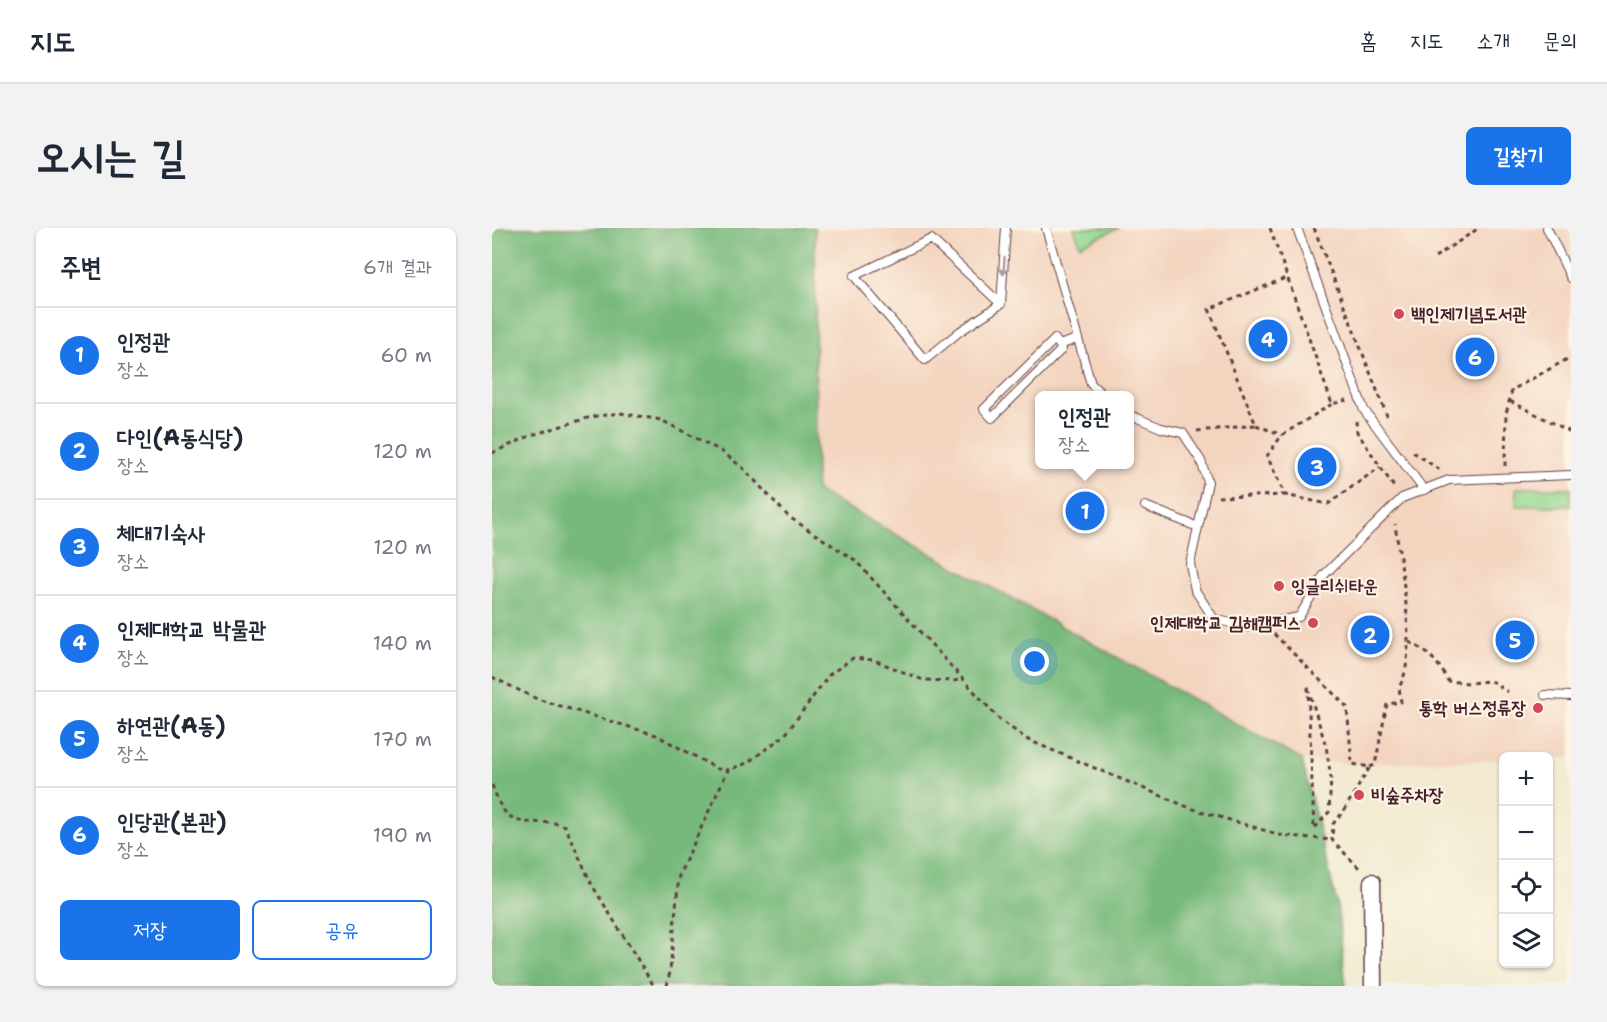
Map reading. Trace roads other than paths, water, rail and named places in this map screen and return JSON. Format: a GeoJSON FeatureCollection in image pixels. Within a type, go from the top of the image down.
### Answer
{"type":"FeatureCollection","features":[{"type":"Feature","properties":{"kind":"street"},"geometry":{"type":"LineString","coordinates":[[1372,882],[1372,986]]}},
{"type":"Feature","properties":{"kind":"lane"},"geometry":{"type":"LineString","coordinates":[[1001,304],[1006,228]]}},
{"type":"Feature","properties":{"kind":"lane"},"geometry":{"type":"LineString","coordinates":[[1046,228],[1091,384],[1099,391]]}},
{"type":"Feature","properties":{"kind":"lane"},"geometry":{"type":"LineString","coordinates":[[1297,228],[1364,410],[1424,490]]}},
{"type":"Feature","properties":{"kind":"lane"},"geometry":{"type":"LineString","coordinates":[[1547,228],[1571,278]]}},
{"type":"Feature","properties":{"kind":"lane"},"geometry":{"type":"LineString","coordinates":[[931,239],[1001,304],[959,332],[925,360],[854,276],[931,239]]}},
{"type":"Feature","properties":{"kind":"lane"},"geometry":{"type":"LineString","coordinates":[[1055,339],[1059,345],[1062,349],[992,418],[984,409],[1055,339]]}},
{"type":"Feature","properties":{"kind":"lane"},"geometry":{"type":"LineString","coordinates":[[1059,345],[1077,339]]}},
{"type":"Feature","properties":{"kind":"lane"},"geometry":{"type":"LineString","coordinates":[[1134,417],[1161,428],[1183,432],[1201,462],[1208,482],[1191,564],[1195,590],[1214,619],[1247,627],[1299,617],[1324,575],[1402,498],[1449,480],[1571,475]]}},
{"type":"Feature","properties":{"kind":"lane"},"geometry":{"type":"LineString","coordinates":[[1145,506],[1198,527]]}},
{"type":"Feature","properties":{"kind":"lane"},"geometry":{"type":"LineString","coordinates":[[1545,695],[1571,696]]}},
{"type":"Feature","properties":{"kind":"place","name":"백인제기념도서관"},"geometry":{"type":"Point","coordinates":[1399,314]}},
{"type":"Feature","properties":{"kind":"place","name":"인제대학교 박물관"},"geometry":{"type":"Point","coordinates":[1268,339]}},
{"type":"Feature","properties":{"kind":"place","name":"인당관(본관)"},"geometry":{"type":"Point","coordinates":[1475,357]}},
{"type":"Feature","properties":{"kind":"place","name":"체대기숙사"},"geometry":{"type":"Point","coordinates":[1317,467]}},
{"type":"Feature","properties":{"kind":"place","name":"인정관"},"geometry":{"type":"Point","coordinates":[1085,511]}},
{"type":"Feature","properties":{"kind":"place","name":"잉글리쉬타운"},"geometry":{"type":"Point","coordinates":[1279,586]}},
{"type":"Feature","properties":{"kind":"place","name":"인제대학교 김해캠퍼스"},"geometry":{"type":"Point","coordinates":[1313,623]}},
{"type":"Feature","properties":{"kind":"place","name":"다인(A동식당)"},"geometry":{"type":"Point","coordinates":[1370,635]}},
{"type":"Feature","properties":{"kind":"place","name":"하연관(A동)"},"geometry":{"type":"Point","coordinates":[1515,640]}},
{"type":"Feature","properties":{"kind":"place","name":"통학 버스정류장"},"geometry":{"type":"Point","coordinates":[1538,708]}},
{"type":"Feature","properties":{"kind":"place","name":"비숲주차장"},"geometry":{"type":"Point","coordinates":[1359,795]}}]}
